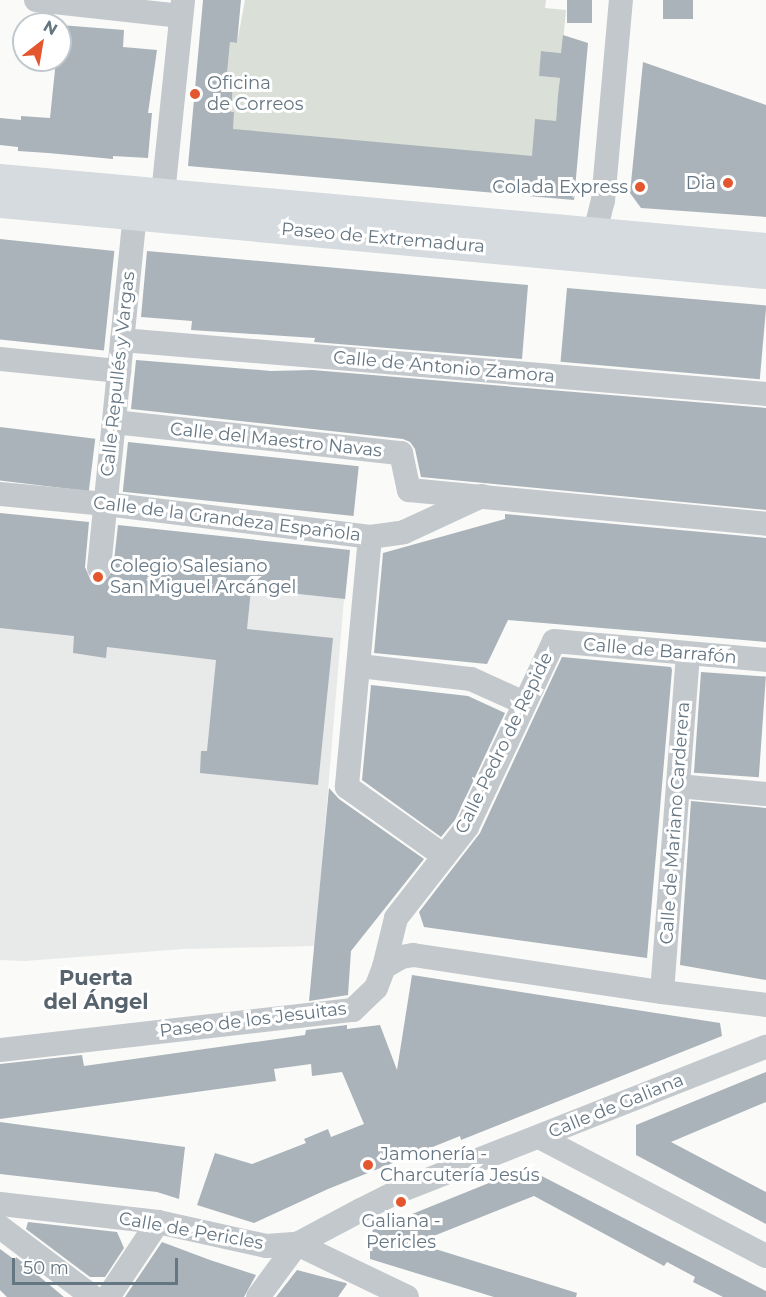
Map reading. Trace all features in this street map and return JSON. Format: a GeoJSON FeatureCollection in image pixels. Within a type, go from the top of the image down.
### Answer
{"type":"FeatureCollection","features":[{"type":"Feature","properties":{"kind":"main road","name":"Paseo de Extremadura"},"geometry":{"type":"LineString","coordinates":[[0,179],[766,248]]}},
{"type":"Feature","properties":{"kind":"main road","name":"Paseo de Extremadura"},"geometry":{"type":"LineString","coordinates":[[0,203],[766,274]]}},
{"type":"Feature","properties":{"kind":"street"},"geometry":{"type":"LineString","coordinates":[[36,0],[182,8],[163,194],[135,216]]}},
{"type":"Feature","properties":{"kind":"street"},"geometry":{"type":"LineString","coordinates":[[572,255],[595,232],[603,201],[621,0]]}},
{"type":"Feature","properties":{"kind":"street","name":"Calle Repullés y Vargas"},"geometry":{"type":"LineString","coordinates":[[99,568],[135,216]]}},
{"type":"Feature","properties":{"kind":"street","name":"Calle de Antonio Zamora"},"geometry":{"type":"LineString","coordinates":[[122,340],[766,394]]}},
{"type":"Feature","properties":{"kind":"street"},"geometry":{"type":"LineString","coordinates":[[0,359],[119,371]]}},
{"type":"Feature","properties":{"kind":"street","name":"Calle del Maestro Navas"},"geometry":{"type":"LineString","coordinates":[[114,422],[401,453],[409,490],[482,496]]}},
{"type":"Feature","properties":{"kind":"street","name":"Calle de la Grandeza Española"},"geometry":{"type":"LineString","coordinates":[[0,494],[106,504],[370,537],[404,532],[482,496]]}},
{"type":"Feature","properties":{"kind":"street"},"geometry":{"type":"LineString","coordinates":[[482,496],[766,524]]}},
{"type":"Feature","properties":{"kind":"street"},"geometry":{"type":"LineString","coordinates":[[370,537],[360,666],[347,787],[444,856]]}},
{"type":"Feature","properties":{"kind":"street","name":"Calle de Barrafón"},"geometry":{"type":"LineString","coordinates":[[554,641],[766,660]]}},
{"type":"Feature","properties":{"kind":"street","name":"Calle Pedro de Repide"},"geometry":{"type":"LineString","coordinates":[[384,967],[396,918],[466,827],[554,641]]}},
{"type":"Feature","properties":{"kind":"street","name":"Calle de Mariano Carderera"},"geometry":{"type":"LineString","coordinates":[[662,992],[688,654]]}},
{"type":"Feature","properties":{"kind":"street"},"geometry":{"type":"LineString","coordinates":[[360,666],[471,679],[524,703]]}},
{"type":"Feature","properties":{"kind":"street"},"geometry":{"type":"LineString","coordinates":[[678,786],[766,794]]}},
{"type":"Feature","properties":{"kind":"street"},"geometry":{"type":"LineString","coordinates":[[384,967],[401,957],[413,955],[766,1005]]}},
{"type":"Feature","properties":{"kind":"street","name":"Paseo de los Jesuitas"},"geometry":{"type":"LineString","coordinates":[[0,1050],[353,1010],[376,987],[384,967]]}},
{"type":"Feature","properties":{"kind":"street","name":"Calle de Galiana"},"geometry":{"type":"LineString","coordinates":[[258,1297],[297,1244],[397,1192],[766,1047]]}},
{"type":"Feature","properties":{"kind":"street"},"geometry":{"type":"LineString","coordinates":[[538,1137],[766,1256]]}},
{"type":"Feature","properties":{"kind":"street","name":"Calle de Pericles"},"geometry":{"type":"LineString","coordinates":[[0,1204],[158,1222],[266,1246],[297,1244],[407,1297]]}},
{"type":"Feature","properties":{"kind":"street"},"geometry":{"type":"LineString","coordinates":[[108,1297],[158,1222]]}},
{"type":"Feature","properties":{"kind":"street"},"geometry":{"type":"LineString","coordinates":[[0,1227],[93,1297]]}},
{"type":"Feature","properties":{"kind":"shaded area"},"geometry":{"type":"Polygon","coordinates":[[[245,0],[546,0],[545,8],[566,10],[562,53],[542,51],[539,76],[560,78],[552,162],[216,132],[234,112],[231,112],[233,85],[226,85],[230,42],[237,43],[245,0]]]}},
{"type":"Feature","properties":{"kind":"shaded area"},"geometry":{"type":"Polygon","coordinates":[[[0,562],[344,599],[315,946],[184,949],[25,961],[0,960],[0,562]]]}},
{"type":"Feature","properties":{"kind":"building"},"geometry":{"type":"Polygon","coordinates":[[[203,0],[241,0],[237,43],[230,42],[226,85],[233,85],[231,112],[234,112],[233,129],[532,156],[535,119],[556,121],[560,78],[539,76],[541,51],[561,53],[563,35],[588,43],[574,200],[188,166],[203,0]]]}},
{"type":"Feature","properties":{"kind":"building"},"geometry":{"type":"Polygon","coordinates":[[[567,0],[592,0],[592,23],[567,23],[567,0]]]}},
{"type":"Feature","properties":{"kind":"building"},"geometry":{"type":"Polygon","coordinates":[[[663,0],[693,0],[693,19],[663,19],[663,0]]]}},
{"type":"Feature","properties":{"kind":"building"},"geometry":{"type":"Polygon","coordinates":[[[72,26],[124,30],[123,47],[157,50],[148,113],[152,113],[148,158],[113,156],[113,159],[18,151],[18,147],[0,145],[0,118],[21,120],[21,116],[50,118],[55,72],[72,72],[72,26]]]}},
{"type":"Feature","properties":{"kind":"building"},"geometry":{"type":"Polygon","coordinates":[[[643,62],[766,105],[766,217],[641,208],[630,193],[643,62]]]}},
{"type":"Feature","properties":{"kind":"building"},"geometry":{"type":"Polygon","coordinates":[[[0,239],[114,251],[104,350],[0,340],[0,239]]]}},
{"type":"Feature","properties":{"kind":"building"},"geometry":{"type":"Polygon","coordinates":[[[147,251],[528,285],[522,359],[314,342],[315,338],[191,330],[192,321],[141,317],[147,251]]]}},
{"type":"Feature","properties":{"kind":"building"},"geometry":{"type":"Polygon","coordinates":[[[567,288],[766,305],[760,379],[561,362],[567,288]]]}},
{"type":"Feature","properties":{"kind":"building"},"geometry":{"type":"Polygon","coordinates":[[[136,360],[271,371],[312,370],[766,408],[766,510],[421,477],[415,449],[410,442],[403,439],[131,409],[136,360]]]}},
{"type":"Feature","properties":{"kind":"building"},"geometry":{"type":"Polygon","coordinates":[[[0,427],[95,439],[89,491],[0,480],[0,427]]]}},
{"type":"Feature","properties":{"kind":"building"},"geometry":{"type":"Polygon","coordinates":[[[128,442],[359,466],[354,516],[123,492],[128,442]]]}},
{"type":"Feature","properties":{"kind":"building"},"geometry":{"type":"Polygon","coordinates":[[[0,513],[89,522],[85,567],[90,579],[97,582],[105,581],[113,570],[118,525],[350,550],[345,599],[251,589],[247,629],[333,638],[318,785],[200,773],[201,751],[207,751],[216,660],[107,647],[106,658],[73,653],[74,636],[0,628],[0,513]]]}},
{"type":"Feature","properties":{"kind":"building"},"geometry":{"type":"Polygon","coordinates":[[[505,514],[766,538],[766,642],[508,620],[487,664],[374,653],[383,553],[505,519],[505,514]]]}},
{"type":"Feature","properties":{"kind":"building"},"geometry":{"type":"Polygon","coordinates":[[[562,657],[671,667],[672,670],[647,958],[424,927],[419,912],[480,833],[562,657]]]}},
{"type":"Feature","properties":{"kind":"building"},"geometry":{"type":"Polygon","coordinates":[[[701,672],[766,677],[759,777],[694,773],[701,672]]]}},
{"type":"Feature","properties":{"kind":"building"},"geometry":{"type":"Polygon","coordinates":[[[371,685],[468,696],[505,713],[455,820],[441,837],[362,780],[371,685]]]}},
{"type":"Feature","properties":{"kind":"building"},"geometry":{"type":"Polygon","coordinates":[[[329,788],[339,799],[424,859],[351,951],[348,995],[309,1001],[329,788]]]}},
{"type":"Feature","properties":{"kind":"building"},"geometry":{"type":"Polygon","coordinates":[[[691,801],[766,808],[766,980],[680,965],[691,801]]]}},
{"type":"Feature","properties":{"kind":"building"},"geometry":{"type":"Polygon","coordinates":[[[412,975],[720,1023],[722,1036],[461,1140],[460,1136],[328,1189],[254,1223],[197,1205],[215,1153],[252,1164],[306,1143],[304,1139],[328,1129],[331,1137],[364,1124],[342,1072],[312,1076],[311,1064],[274,1069],[276,1081],[0,1119],[0,1064],[82,1055],[84,1066],[305,1035],[306,1030],[347,1025],[347,1029],[380,1025],[397,1070],[412,975]]]}},
{"type":"Feature","properties":{"kind":"building"},"geometry":{"type":"Polygon","coordinates":[[[766,1072],[766,1102],[671,1142],[766,1192],[766,1224],[636,1155],[636,1125],[766,1072]]]}},
{"type":"Feature","properties":{"kind":"building"},"geometry":{"type":"Polygon","coordinates":[[[0,1122],[185,1147],[179,1199],[157,1192],[0,1174],[0,1122]]]}},
{"type":"Feature","properties":{"kind":"building"},"geometry":{"type":"Polygon","coordinates":[[[526,1168],[766,1291],[766,1297],[723,1297],[693,1282],[695,1277],[667,1262],[664,1266],[534,1196],[416,1243],[577,1293],[576,1297],[494,1297],[370,1259],[370,1231],[526,1168]]]}},
{"type":"Feature","properties":{"kind":"building"},"geometry":{"type":"Polygon","coordinates":[[[28,1222],[117,1232],[124,1248],[105,1277],[90,1277],[26,1229],[28,1222]]]}},
{"type":"Feature","properties":{"kind":"building"},"geometry":{"type":"Polygon","coordinates":[[[162,1242],[256,1275],[244,1297],[125,1297],[162,1242]]]}},
{"type":"Feature","properties":{"kind":"building"},"geometry":{"type":"Polygon","coordinates":[[[0,1249],[15,1260],[16,1257],[64,1297],[7,1297],[0,1290],[0,1249]]]}},
{"type":"Feature","properties":{"kind":"building"},"geometry":{"type":"Polygon","coordinates":[[[297,1270],[347,1284],[338,1297],[276,1297],[297,1270]]]}},
{"type":"Feature","properties":{"kind":"place","name":"Oficina de Correos"},"geometry":{"type":"Point","coordinates":[195,94]}},
{"type":"Feature","properties":{"kind":"place","name":"Dia"},"geometry":{"type":"Point","coordinates":[728,183]}},
{"type":"Feature","properties":{"kind":"place","name":"Colada Express"},"geometry":{"type":"Point","coordinates":[640,187]}},
{"type":"Feature","properties":{"kind":"place","name":"Colegio Salesiano San Miguel Arcángel"},"geometry":{"type":"Point","coordinates":[98,577]}},
{"type":"Feature","properties":{"kind":"place","name":"Jamonería - Charcutería Jesús"},"geometry":{"type":"Point","coordinates":[368,1165]}},
{"type":"Feature","properties":{"kind":"place","name":"Galiana - Pericles"},"geometry":{"type":"Point","coordinates":[401,1202]}},
{"type":"Feature","properties":{"kind":"district","name":"Puerta del Ángel"},"geometry":{"type":"Point","coordinates":[96,990]}}]}
